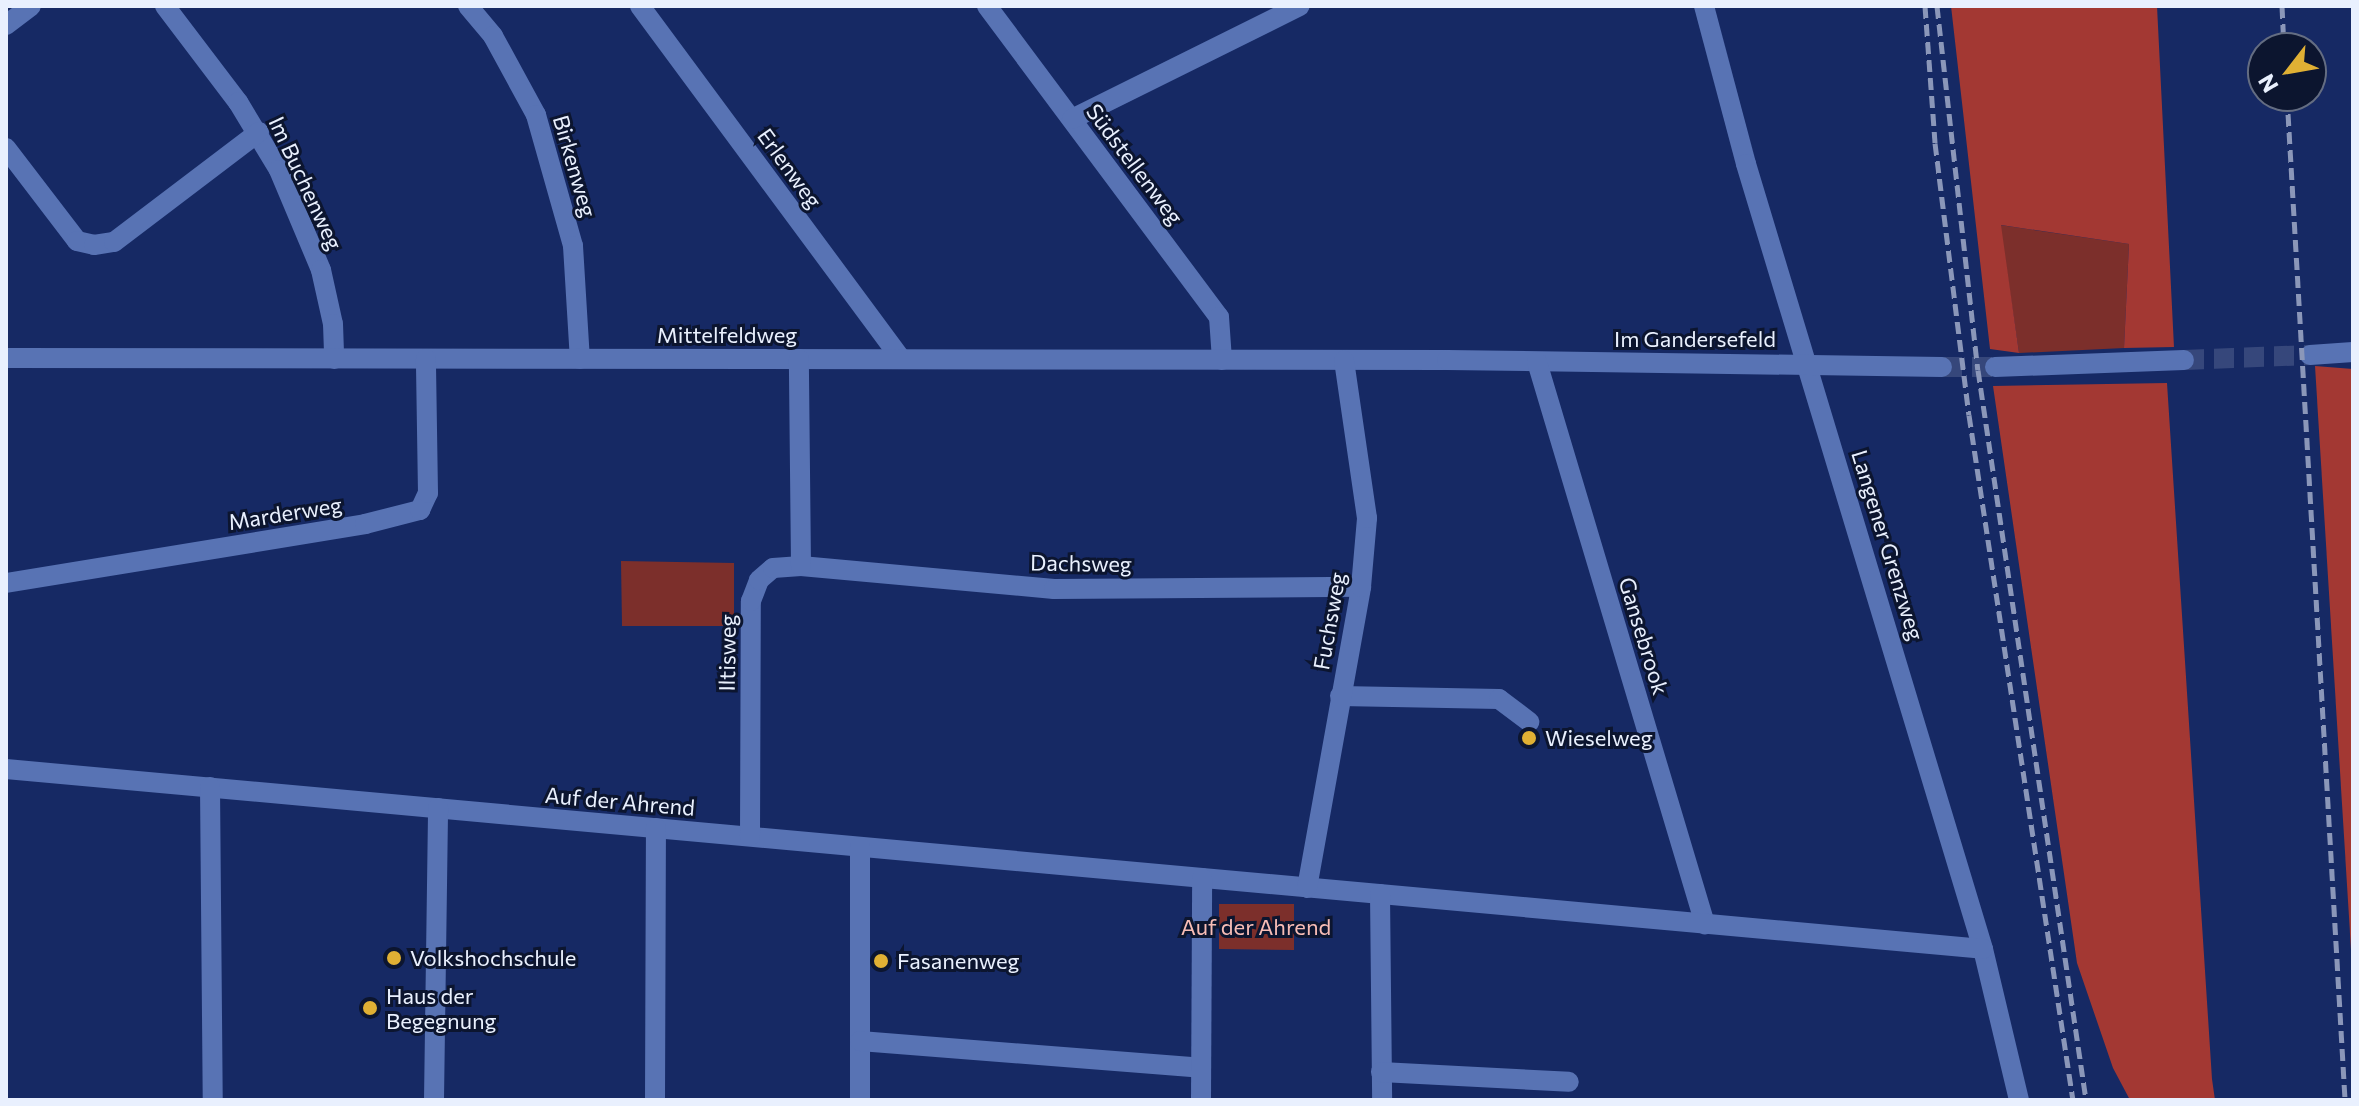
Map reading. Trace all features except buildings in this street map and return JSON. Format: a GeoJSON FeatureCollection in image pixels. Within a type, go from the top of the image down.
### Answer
{"type":"FeatureCollection","features":[{"type":"Feature","properties":{"kind":"street","name":"Im Buchenweg"},"geometry":{"type":"LineString","coordinates":[[165,6],[259,132],[321,270],[333,324],[334,359]]}},
{"type":"Feature","properties":{"kind":"street","name":"Birkenweg"},"geometry":{"type":"LineString","coordinates":[[468,6],[493,36],[536,115],[573,246],[580,359]]}},
{"type":"Feature","properties":{"kind":"street","name":"Erlenweg"},"geometry":{"type":"LineString","coordinates":[[640,6],[901,359]]}},
{"type":"Feature","properties":{"kind":"street","name":"Südstellenweg"},"geometry":{"type":"LineString","coordinates":[[987,6],[1219,317],[1222,360]]}},
{"type":"Feature","properties":{"kind":"street"},"geometry":{"type":"LineString","coordinates":[[1072,119],[1300,6]]}},
{"type":"Feature","properties":{"kind":"street","name":"Langener Grenzweg"},"geometry":{"type":"LineString","coordinates":[[1704,6],[1746,164],[1809,364],[1983,949],[2019,1100]]}},
{"type":"Feature","properties":{"kind":"street"},"geometry":{"type":"LineString","coordinates":[[6,148],[77,241],[94,245],[114,242],[259,132]]}},
{"type":"Feature","properties":{"kind":"street"},"geometry":{"type":"LineString","coordinates":[[2310,355],[2353,352]]}},
{"type":"Feature","properties":{"kind":"street","name":"Mittelfeldweg"},"geometry":{"type":"LineString","coordinates":[[6,358],[1447,360]]}},
{"type":"Feature","properties":{"kind":"street","name":"Marderweg"},"geometry":{"type":"LineString","coordinates":[[6,583],[365,524],[420,510],[428,493],[426,359]]}},
{"type":"Feature","properties":{"kind":"street"},"geometry":{"type":"LineString","coordinates":[[799,359],[801,566]]}},
{"type":"Feature","properties":{"kind":"street","name":"Im Gandersefeld"},"geometry":{"type":"LineString","coordinates":[[1447,360],[1942,367]]}},
{"type":"Feature","properties":{"kind":"street"},"geometry":{"type":"LineString","coordinates":[[1995,367],[2184,360]]}},
{"type":"Feature","properties":{"kind":"street","name":"Fuchsweg"},"geometry":{"type":"LineString","coordinates":[[1307,888],[1361,587],[1367,518],[1344,361]]}},
{"type":"Feature","properties":{"kind":"street","name":"Gansebrook"},"geometry":{"type":"LineString","coordinates":[[1537,362],[1705,924]]}},
{"type":"Feature","properties":{"kind":"street","name":"Dachsweg"},"geometry":{"type":"LineString","coordinates":[[801,566],[1054,589],[1361,587]]}},
{"type":"Feature","properties":{"kind":"street","name":"Iltisweg"},"geometry":{"type":"LineString","coordinates":[[750,836],[751,601],[759,580],[773,568],[801,566]]}},
{"type":"Feature","properties":{"kind":"street"},"geometry":{"type":"LineString","coordinates":[[1340,696],[1499,699],[1529,722]]}},
{"type":"Feature","properties":{"kind":"street","name":"Auf der Ahrend"},"geometry":{"type":"LineString","coordinates":[[6,769],[1983,949]]}},
{"type":"Feature","properties":{"kind":"street"},"geometry":{"type":"LineString","coordinates":[[210,787],[213,1100]]}},
{"type":"Feature","properties":{"kind":"street"},"geometry":{"type":"LineString","coordinates":[[434,1100],[438,808]]}},
{"type":"Feature","properties":{"kind":"street"},"geometry":{"type":"LineString","coordinates":[[655,1100],[656,828]]}},
{"type":"Feature","properties":{"kind":"street"},"geometry":{"type":"LineString","coordinates":[[860,847],[860,1100]]}},
{"type":"Feature","properties":{"kind":"street"},"geometry":{"type":"LineString","coordinates":[[1201,1100],[1202,878]]}},
{"type":"Feature","properties":{"kind":"street"},"geometry":{"type":"LineString","coordinates":[[1380,894],[1382,1100]]}},
{"type":"Feature","properties":{"kind":"street"},"geometry":{"type":"LineString","coordinates":[[860,1041],[1201,1068]]}},
{"type":"Feature","properties":{"kind":"street"},"geometry":{"type":"LineString","coordinates":[[1381,1072],[1569,1082]]}},
{"type":"Feature","properties":{"kind":"green space"},"geometry":{"type":"Polygon","coordinates":[[[2000,225],[2129,244],[2124,348],[2019,353],[2000,225]]]}},
{"type":"Feature","properties":{"kind":"green space"},"geometry":{"type":"Polygon","coordinates":[[[621,561],[734,563],[734,626],[622,626],[621,561]]]}},
{"type":"Feature","properties":{"kind":"green space","name":"Auf der Ahrend"},"geometry":{"type":"Polygon","coordinates":[[[1219,904],[1294,904],[1294,950],[1219,949],[1219,904]]]}},
{"type":"Feature","properties":{"kind":"shaded area"},"geometry":{"type":"Polygon","coordinates":[[[1951,6],[2157,6],[2174,347],[2124,348],[2129,244],[2001,225],[2019,353],[1990,349],[1951,6]]]}},
{"type":"Feature","properties":{"kind":"shaded area"},"geometry":{"type":"Polygon","coordinates":[[[2315,366],[2353,369],[2353,982],[2315,366]]]}},
{"type":"Feature","properties":{"kind":"shaded area"},"geometry":{"type":"Polygon","coordinates":[[[2167,383],[2215,1100],[2130,1100],[2113,1068],[2077,963],[1993,386],[2167,383]]]}},
{"type":"Feature","properties":{"kind":"tunnel"},"geometry":{"type":"LineString","coordinates":[[2184,360],[2310,355]]}},
{"type":"Feature","properties":{"kind":"tunnel"},"geometry":{"type":"LineString","coordinates":[[1942,367],[1995,367]]}},
{"type":"Feature","properties":{"kind":"railway"},"geometry":{"type":"LineString","coordinates":[[1925,6],[1935,143],[1969,415],[2073,1100]]}},
{"type":"Feature","properties":{"kind":"railway"},"geometry":{"type":"LineString","coordinates":[[1937,6],[1978,370],[2086,1100]]}},
{"type":"Feature","properties":{"kind":"railway"},"geometry":{"type":"LineString","coordinates":[[2282,6],[2283,32]]}},
{"type":"Feature","properties":{"kind":"railway"},"geometry":{"type":"LineString","coordinates":[[2288,112],[2345,1100]]}},
{"type":"Feature","properties":{"kind":"place","name":"Wieselweg"},"geometry":{"type":"Point","coordinates":[1529,738]}},
{"type":"Feature","properties":{"kind":"place","name":"Volkshochschule"},"geometry":{"type":"Point","coordinates":[394,958]}},
{"type":"Feature","properties":{"kind":"place","name":"Fasanenweg"},"geometry":{"type":"Point","coordinates":[881,961]}},
{"type":"Feature","properties":{"kind":"place","name":"Haus der Begegnung"},"geometry":{"type":"Point","coordinates":[370,1008]}}]}
